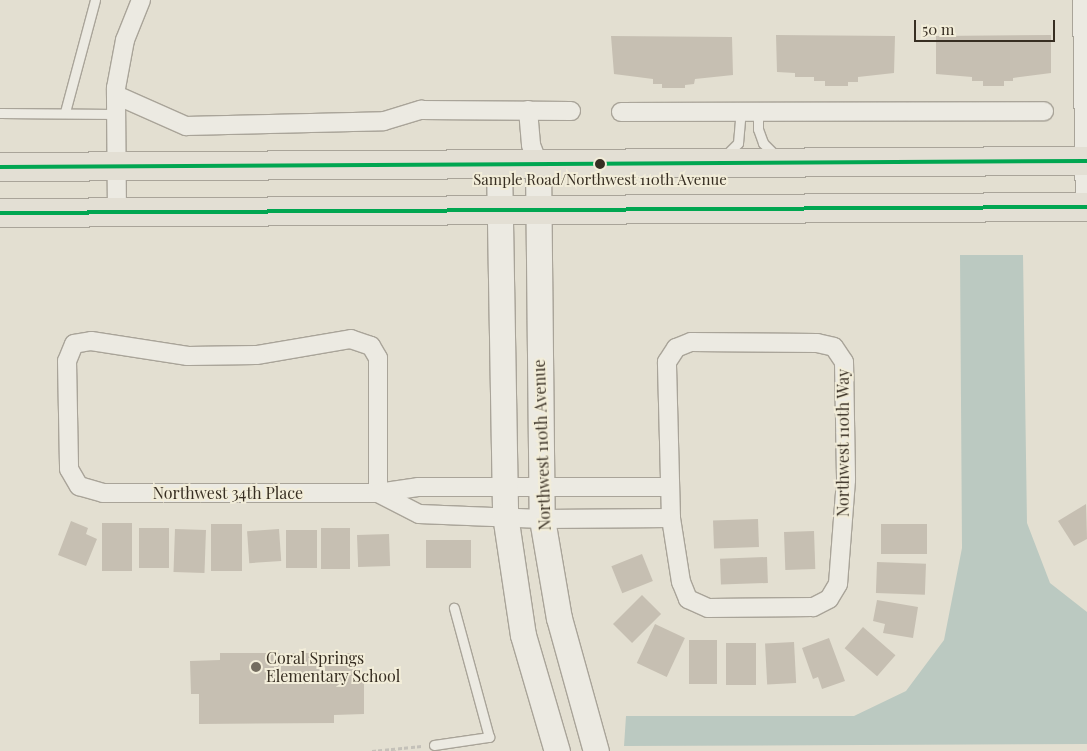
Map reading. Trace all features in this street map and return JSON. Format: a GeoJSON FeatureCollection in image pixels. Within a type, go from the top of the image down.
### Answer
{"type":"FeatureCollection","features":[{"type":"Feature","properties":{"kind":"main road"},"geometry":{"type":"LineString","coordinates":[[0,166],[1086,161]]}},
{"type":"Feature","properties":{"kind":"main road"},"geometry":{"type":"LineString","coordinates":[[0,214],[1086,207]]}},
{"type":"Feature","properties":{"kind":"street"},"geometry":{"type":"LineString","coordinates":[[1082,0],[1086,207]]}},
{"type":"Feature","properties":{"kind":"street"},"geometry":{"type":"LineString","coordinates":[[118,213],[116,95],[125,40],[139,1]]}},
{"type":"Feature","properties":{"kind":"street"},"geometry":{"type":"LineString","coordinates":[[116,95],[186,126],[384,122],[421,110],[571,111]]}},
{"type":"Feature","properties":{"kind":"street"},"geometry":{"type":"LineString","coordinates":[[528,110],[530,145],[538,163]]}},
{"type":"Feature","properties":{"kind":"street"},"geometry":{"type":"LineString","coordinates":[[621,112],[1044,111]]}},
{"type":"Feature","properties":{"kind":"street","name":"Northwest 110th Avenue"},"geometry":{"type":"LineString","coordinates":[[538,163],[540,211],[540,489],[542,519],[559,618],[596,751]]}},
{"type":"Feature","properties":{"kind":"street"},"geometry":{"type":"LineString","coordinates":[[500,164],[505,515],[523,635],[557,751]]}},
{"type":"Feature","properties":{"kind":"street","name":"Northwest 34th Place"},"geometry":{"type":"LineString","coordinates":[[378,493],[378,358],[370,346],[351,339],[256,355],[188,356],[91,341],[74,344],[67,360],[69,470],[79,486],[103,493],[378,493],[418,487],[504,486],[540,489],[668,487]]}},
{"type":"Feature","properties":{"kind":"street","name":"Northwest 110th Way"},"geometry":{"type":"LineString","coordinates":[[668,487],[667,362],[676,348],[691,342],[817,343],[834,347],[844,362],[846,480],[838,584],[829,599],[812,606],[708,608],[688,599],[680,582],[671,518]]}},
{"type":"Feature","properties":{"kind":"street"},"geometry":{"type":"LineString","coordinates":[[668,487],[671,518]]}},
{"type":"Feature","properties":{"kind":"street","name":"Northwest 34th Place"},"geometry":{"type":"LineString","coordinates":[[378,493],[419,514],[505,515],[542,519],[671,518]]}},
{"type":"Feature","properties":{"kind":"lane"},"geometry":{"type":"LineString","coordinates":[[65,112],[95,0]]}},
{"type":"Feature","properties":{"kind":"lane"},"geometry":{"type":"LineString","coordinates":[[750,111],[763,143],[771,153],[786,162]]}},
{"type":"Feature","properties":{"kind":"lane"},"geometry":{"type":"LineString","coordinates":[[714,162],[732,152],[738,143],[750,111]]}},
{"type":"Feature","properties":{"kind":"lane"},"geometry":{"type":"LineString","coordinates":[[0,114],[65,112],[116,114]]}},
{"type":"Feature","properties":{"kind":"lane"},"geometry":{"type":"LineString","coordinates":[[434,745],[489,737],[454,608]]}},
{"type":"Feature","properties":{"kind":"path"},"geometry":{"type":"LineString","coordinates":[[372,751],[434,745]]}},
{"type":"Feature","properties":{"kind":"shaded area"},"geometry":{"type":"Polygon","coordinates":[[[960,255],[1023,255],[1027,523],[1050,583],[1087,612],[1087,744],[624,746],[626,716],[854,716],[906,691],[944,640],[962,548],[960,255]]]}},
{"type":"Feature","properties":{"kind":"building"},"geometry":{"type":"Polygon","coordinates":[[[776,35],[895,36],[894,73],[858,77],[858,82],[848,82],[848,86],[825,86],[825,81],[814,81],[814,77],[795,77],[795,73],[777,72],[776,35]]]}},
{"type":"Feature","properties":{"kind":"building"},"geometry":{"type":"Polygon","coordinates":[[[1051,35],[1051,73],[1013,78],[1013,81],[1004,81],[1004,86],[983,86],[983,81],[972,81],[972,77],[936,74],[936,36],[1051,35]]]}},
{"type":"Feature","properties":{"kind":"building"},"geometry":{"type":"Polygon","coordinates":[[[611,36],[732,37],[733,75],[695,79],[694,84],[685,85],[685,88],[662,88],[662,84],[653,84],[653,79],[614,74],[611,36]]]}},
{"type":"Feature","properties":{"kind":"building"},"geometry":{"type":"Polygon","coordinates":[[[1086,504],[1087,539],[1074,546],[1058,521],[1086,504]]]}},
{"type":"Feature","properties":{"kind":"building"},"geometry":{"type":"Polygon","coordinates":[[[758,519],[759,547],[714,549],[713,521],[758,519]]]}},
{"type":"Feature","properties":{"kind":"building"},"geometry":{"type":"Polygon","coordinates":[[[71,521],[88,528],[86,534],[97,539],[86,566],[58,555],[71,521]]]}},
{"type":"Feature","properties":{"kind":"building"},"geometry":{"type":"Polygon","coordinates":[[[102,523],[132,523],[132,571],[102,571],[102,523]]]}},
{"type":"Feature","properties":{"kind":"building"},"geometry":{"type":"Polygon","coordinates":[[[211,524],[242,524],[242,571],[211,571],[211,524]]]}},
{"type":"Feature","properties":{"kind":"building"},"geometry":{"type":"Polygon","coordinates":[[[881,524],[927,524],[927,554],[881,554],[881,524]]]}},
{"type":"Feature","properties":{"kind":"building"},"geometry":{"type":"Polygon","coordinates":[[[139,528],[169,528],[169,568],[139,568],[139,528]]]}},
{"type":"Feature","properties":{"kind":"building"},"geometry":{"type":"Polygon","coordinates":[[[321,528],[350,528],[350,569],[321,569],[321,528]]]}},
{"type":"Feature","properties":{"kind":"building"},"geometry":{"type":"Polygon","coordinates":[[[175,529],[206,530],[204,573],[173,572],[175,529]]]}},
{"type":"Feature","properties":{"kind":"building"},"geometry":{"type":"Polygon","coordinates":[[[279,529],[281,561],[249,563],[247,531],[279,529]]]}},
{"type":"Feature","properties":{"kind":"building"},"geometry":{"type":"Polygon","coordinates":[[[286,530],[317,530],[317,568],[286,568],[286,530]]]}},
{"type":"Feature","properties":{"kind":"building"},"geometry":{"type":"Polygon","coordinates":[[[814,531],[815,569],[785,570],[784,532],[814,531]]]}},
{"type":"Feature","properties":{"kind":"building"},"geometry":{"type":"Polygon","coordinates":[[[389,534],[390,566],[358,567],[357,535],[389,534]]]}},
{"type":"Feature","properties":{"kind":"building"},"geometry":{"type":"Polygon","coordinates":[[[426,540],[471,540],[471,568],[426,568],[426,540]]]}},
{"type":"Feature","properties":{"kind":"building"},"geometry":{"type":"Polygon","coordinates":[[[642,554],[653,581],[622,593],[611,566],[642,554]]]}},
{"type":"Feature","properties":{"kind":"building"},"geometry":{"type":"Polygon","coordinates":[[[767,557],[768,583],[721,585],[720,559],[767,557]]]}},
{"type":"Feature","properties":{"kind":"building"},"geometry":{"type":"Polygon","coordinates":[[[877,562],[926,564],[925,595],[876,593],[877,562]]]}},
{"type":"Feature","properties":{"kind":"building"},"geometry":{"type":"Polygon","coordinates":[[[642,595],[661,614],[632,643],[613,624],[642,595]]]}},
{"type":"Feature","properties":{"kind":"building"},"geometry":{"type":"Polygon","coordinates":[[[877,600],[918,607],[913,638],[883,633],[885,624],[873,621],[877,600]]]}},
{"type":"Feature","properties":{"kind":"building"},"geometry":{"type":"Polygon","coordinates":[[[655,624],[685,638],[667,677],[637,663],[655,624]]]}},
{"type":"Feature","properties":{"kind":"building"},"geometry":{"type":"Polygon","coordinates":[[[863,627],[895,655],[877,676],[845,648],[863,627]]]}},
{"type":"Feature","properties":{"kind":"building"},"geometry":{"type":"Polygon","coordinates":[[[829,638],[845,681],[822,689],[818,677],[813,679],[802,648],[829,638]]]}},
{"type":"Feature","properties":{"kind":"building"},"geometry":{"type":"Polygon","coordinates":[[[689,640],[717,640],[717,684],[689,684],[689,640]]]}},
{"type":"Feature","properties":{"kind":"building"},"geometry":{"type":"Polygon","coordinates":[[[794,642],[796,683],[767,684],[765,644],[794,642]]]}},
{"type":"Feature","properties":{"kind":"building"},"geometry":{"type":"Polygon","coordinates":[[[726,643],[756,643],[756,685],[726,685],[726,643]]]}},
{"type":"Feature","properties":{"kind":"building"},"geometry":{"type":"Polygon","coordinates":[[[220,653],[355,653],[355,682],[364,682],[364,714],[334,715],[334,723],[199,724],[199,694],[191,694],[190,661],[220,660],[220,653]]]}},
{"type":"Feature","properties":{"kind":"transit line"},"geometry":{"type":"LineString","coordinates":[[0,167],[1087,161]]}},
{"type":"Feature","properties":{"kind":"transit line"},"geometry":{"type":"LineString","coordinates":[[0,213],[1087,207]]}},
{"type":"Feature","properties":{"kind":"place","name":"Sample Road/Northwest 110th Avenue"},"geometry":{"type":"Point","coordinates":[600,164]}},
{"type":"Feature","properties":{"kind":"place","name":"Coral Springs Elementary School"},"geometry":{"type":"Point","coordinates":[256,667]}}]}
